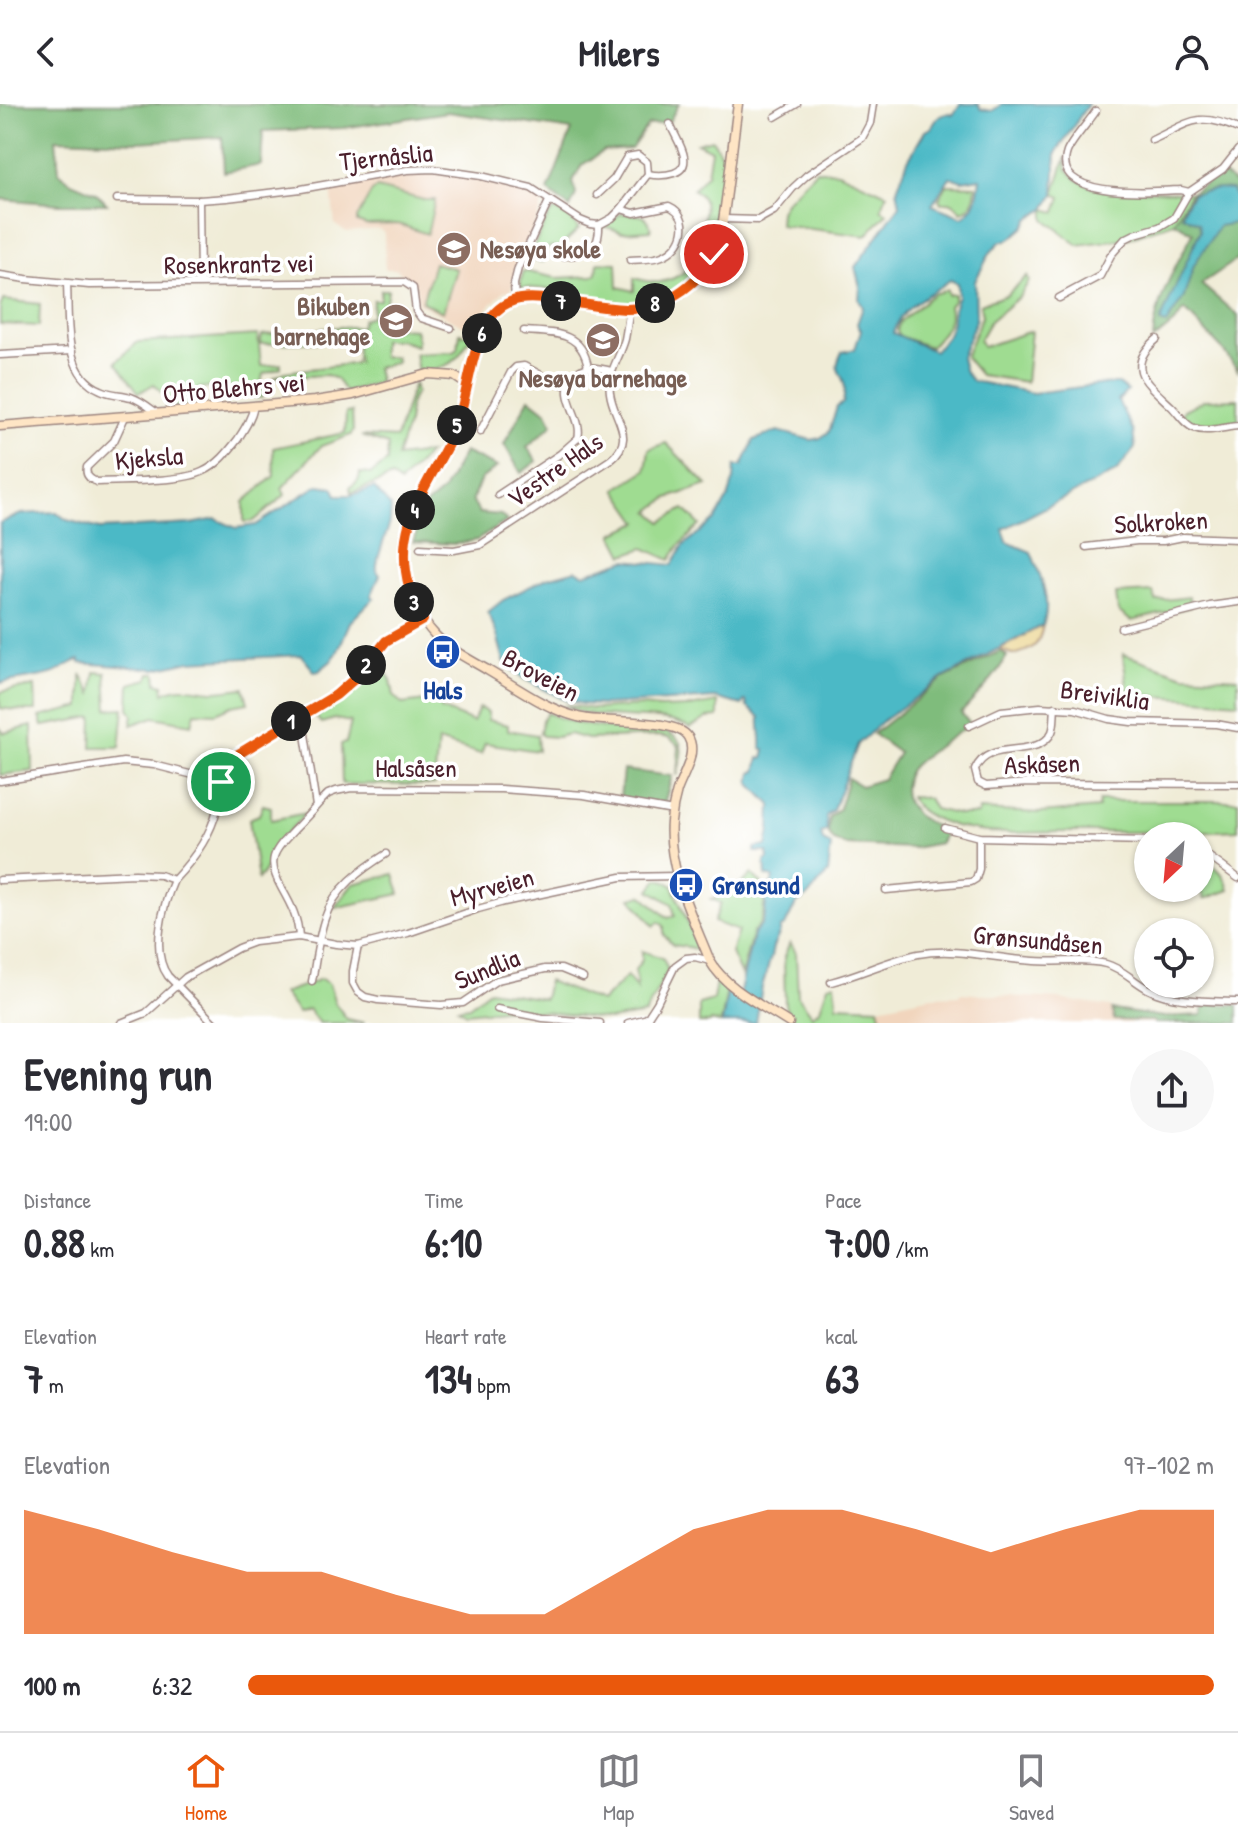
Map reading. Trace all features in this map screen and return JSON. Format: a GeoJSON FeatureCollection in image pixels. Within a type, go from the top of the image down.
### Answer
{"type":"FeatureCollection","features":[{"type":"Feature","properties":{"kind":"street"},"geometry":{"type":"LineString","coordinates":[[549,201],[518,268],[514,284],[515,300],[546,299],[630,309],[667,299],[699,276],[714,254],[723,219],[738,104]]}},
{"type":"Feature","properties":{"kind":"street"},"geometry":{"type":"LineString","coordinates":[[775,117],[797,104]]}},
{"type":"Feature","properties":{"kind":"street"},"geometry":{"type":"LineString","coordinates":[[723,219],[758,220],[774,211],[807,175],[862,138],[870,123],[873,104]]}},
{"type":"Feature","properties":{"kind":"street"},"geometry":{"type":"LineString","coordinates":[[1096,111],[1066,155],[1066,167],[1074,179],[1084,185],[1109,191],[1189,192]]}},
{"type":"Feature","properties":{"kind":"street"},"geometry":{"type":"LineString","coordinates":[[1152,140],[1191,120],[1220,122],[1238,129]]}},
{"type":"Feature","properties":{"kind":"street"},"geometry":{"type":"LineString","coordinates":[[648,174],[673,173],[685,164],[683,151],[670,124]]}},
{"type":"Feature","properties":{"kind":"street"},"geometry":{"type":"LineString","coordinates":[[1059,298],[1100,276],[1111,255],[1125,239],[1169,222],[1189,192],[1228,164],[1238,150]]}},
{"type":"Feature","properties":{"kind":"street"},"geometry":{"type":"LineString","coordinates":[[564,256],[586,253],[593,248],[599,225],[621,209],[648,174],[647,162],[638,155],[627,157],[614,179],[597,195]]}},
{"type":"Feature","properties":{"kind":"street","name":"Tjernåslia"},"geometry":{"type":"LineString","coordinates":[[117,199],[199,200],[296,190],[407,170],[433,169],[474,174],[519,185],[540,193],[580,220],[599,225]]}},
{"type":"Feature","properties":{"kind":"street"},"geometry":{"type":"LineString","coordinates":[[199,200],[200,283]]}},
{"type":"Feature","properties":{"kind":"street"},"geometry":{"type":"LineString","coordinates":[[621,209],[634,213],[669,206],[679,212],[684,223],[683,232],[671,251],[654,258],[630,260]]}},
{"type":"Feature","properties":{"kind":"street","name":"Rosenkrantz vei"},"geometry":{"type":"LineString","coordinates":[[0,275],[67,284],[404,282],[413,288],[417,315],[451,328]]}},
{"type":"Feature","properties":{"kind":"street"},"geometry":{"type":"LineString","coordinates":[[67,284],[72,351],[78,372],[91,385],[105,392],[133,397],[158,414]]}},
{"type":"Feature","properties":{"kind":"street","name":"Broveien"},"geometry":{"type":"LineString","coordinates":[[515,300],[490,319],[481,335],[455,429],[407,532],[407,581],[413,602],[434,634],[458,652],[554,709],[584,719],[666,725],[681,731],[689,739],[690,754],[673,811],[672,858],[677,876],[710,961],[720,976],[789,1023]]}},
{"type":"Feature","properties":{"kind":"street","name":"Vestre Hals"},"geometry":{"type":"LineString","coordinates":[[420,548],[454,550],[480,545],[615,456],[624,441],[610,393],[612,371],[624,341],[630,309]]}},
{"type":"Feature","properties":{"kind":"street"},"geometry":{"type":"LineString","coordinates":[[524,331],[558,334],[572,339],[584,352],[588,367]]}},
{"type":"Feature","properties":{"kind":"street"},"geometry":{"type":"LineString","coordinates":[[1157,339],[1139,363],[1142,377],[1152,388],[1190,427],[1203,430],[1238,426]]}},
{"type":"Feature","properties":{"kind":"street"},"geometry":{"type":"LineString","coordinates":[[0,355],[72,351]]}},
{"type":"Feature","properties":{"kind":"street"},"geometry":{"type":"LineString","coordinates":[[480,432],[516,367],[524,366],[568,386]]}},
{"type":"Feature","properties":{"kind":"street"},"geometry":{"type":"LineString","coordinates":[[498,495],[560,454],[578,438],[580,426],[570,404],[568,386],[577,373],[588,367],[612,371]]}},
{"type":"Feature","properties":{"kind":"street","name":"Otto Blehrs vei"},"geometry":{"type":"LineString","coordinates":[[0,426],[335,399],[428,374],[454,376],[469,373]]}},
{"type":"Feature","properties":{"kind":"street"},"geometry":{"type":"LineString","coordinates":[[454,376],[466,384]]}},
{"type":"Feature","properties":{"kind":"street","name":"Kjeksla"},"geometry":{"type":"LineString","coordinates":[[125,417],[114,441],[87,467],[92,480],[168,478],[202,472],[229,451],[250,421],[254,406]]}},
{"type":"Feature","properties":{"kind":"street","name":"Solkroken"},"geometry":{"type":"LineString","coordinates":[[1086,547],[1183,537],[1238,539]]}},
{"type":"Feature","properties":{"kind":"street"},"geometry":{"type":"LineString","coordinates":[[1121,628],[1238,602]]}},
{"type":"Feature","properties":{"kind":"street"},"geometry":{"type":"LineString","coordinates":[[214,1023],[164,971],[160,958],[161,919],[174,880],[190,863],[209,831],[225,771],[235,756],[336,695],[360,674],[386,641],[423,620]]}},
{"type":"Feature","properties":{"kind":"street","name":"Breiviklia"},"geometry":{"type":"LineString","coordinates":[[969,726],[1001,711],[1055,707],[1131,722],[1216,724],[1238,728]]}},
{"type":"Feature","properties":{"kind":"street","name":"Askåsen"},"geometry":{"type":"LineString","coordinates":[[1055,707],[1054,724],[1048,738],[1034,746],[990,754],[981,759],[975,770],[978,782],[986,786],[1069,782],[1238,784]]}},
{"type":"Feature","properties":{"kind":"street"},"geometry":{"type":"LineString","coordinates":[[305,734],[316,806]]}},
{"type":"Feature","properties":{"kind":"street"},"geometry":{"type":"LineString","coordinates":[[0,781],[123,762],[154,765],[221,782]]}},
{"type":"Feature","properties":{"kind":"street","name":"Halsåsen"},"geometry":{"type":"LineString","coordinates":[[299,937],[295,912],[276,879],[272,863],[274,853],[328,794],[349,788],[501,789],[584,795],[673,811]]}},
{"type":"Feature","properties":{"kind":"street"},"geometry":{"type":"LineString","coordinates":[[945,828],[979,837],[1134,841]]}},
{"type":"Feature","properties":{"kind":"street"},"geometry":{"type":"LineString","coordinates":[[886,890],[976,879],[979,837]]}},
{"type":"Feature","properties":{"kind":"street"},"geometry":{"type":"LineString","coordinates":[[312,981],[326,916],[336,898],[348,883],[386,854]]}},
{"type":"Feature","properties":{"kind":"street"},"geometry":{"type":"LineString","coordinates":[[1214,860],[1238,878]]}},
{"type":"Feature","properties":{"kind":"street"},"geometry":{"type":"LineString","coordinates":[[0,880],[135,874],[160,875],[174,880]]}},
{"type":"Feature","properties":{"kind":"street","name":"Myrveien"},"geometry":{"type":"LineString","coordinates":[[146,1013],[177,984],[238,948],[267,939],[299,937],[358,946],[504,902],[621,877],[677,876]]}},
{"type":"Feature","properties":{"kind":"street","name":"Sundlia"},"geometry":{"type":"LineString","coordinates":[[358,946],[353,983],[365,997],[378,1000],[441,1005],[463,1003],[497,980],[545,969],[561,969],[583,978]]}},
{"type":"Feature","properties":{"kind":"street","name":"Grønsundåsen"},"geometry":{"type":"LineString","coordinates":[[831,982],[916,954],[967,953],[1024,961],[1094,962],[1123,972],[1151,991],[1165,995],[1238,1002]]}},
{"type":"Feature","properties":{"kind":"street"},"geometry":{"type":"LineString","coordinates":[[628,1023],[646,1020],[675,966],[686,958],[710,961]]}},
{"type":"Feature","properties":{"kind":"street"},"geometry":{"type":"LineString","coordinates":[[497,1009],[543,1018],[600,1023]]}},
{"type":"Feature","properties":{"kind":"street"},"geometry":{"type":"LineString","coordinates":[[121,1023],[146,1013],[145,1023]]}},
{"type":"Feature","properties":{"kind":"shaded area","name":"Nesøya skole"},"geometry":{"type":"Polygon","coordinates":[[[431,171],[532,193],[542,202],[540,213],[516,264],[511,290],[504,291],[481,315],[473,330],[418,303],[416,286],[396,269],[385,269],[384,233],[379,229],[347,232],[335,225],[331,189],[431,171]]]}},
{"type":"Feature","properties":{"kind":"shaded area"},"geometry":{"type":"Polygon","coordinates":[[[961,993],[1058,999],[1110,1007],[1115,1020],[1154,1023],[883,1023],[879,1007],[961,993]]]}},
{"type":"Feature","properties":{"kind":"green space"},"geometry":{"type":"Polygon","coordinates":[[[0,104],[679,104],[668,123],[648,125],[631,149],[604,151],[582,165],[573,181],[576,194],[570,208],[548,191],[572,130],[448,112],[343,128],[263,131],[261,165],[224,172],[222,137],[137,142],[56,139],[59,172],[71,182],[97,193],[107,204],[0,199],[0,104]]]}},
{"type":"Feature","properties":{"kind":"green space"},"geometry":{"type":"Polygon","coordinates":[[[712,139],[726,162],[720,218],[713,249],[694,278],[663,298],[629,305],[584,300],[569,291],[520,287],[523,271],[557,278],[592,276],[597,273],[598,262],[617,263],[618,287],[634,291],[634,278],[660,282],[674,278],[688,268],[700,256],[705,242],[704,204],[693,189],[707,174],[711,150],[697,143],[712,139]]]}},
{"type":"Feature","properties":{"kind":"green space"},"geometry":{"type":"Polygon","coordinates":[[[1066,157],[1067,169],[1076,179],[1092,187],[1191,193],[1174,222],[1129,238],[1078,245],[1045,219],[1045,209],[1056,212],[1061,197],[1054,194],[1066,157]]]}},
{"type":"Feature","properties":{"kind":"green space"},"geometry":{"type":"Polygon","coordinates":[[[816,170],[838,172],[887,194],[881,209],[887,213],[866,236],[779,225],[780,211],[785,202],[816,170]]]}},
{"type":"Feature","properties":{"kind":"green space"},"geometry":{"type":"Polygon","coordinates":[[[1222,173],[1238,187],[1238,259],[1201,284],[1238,316],[1238,371],[1185,310],[1153,340],[1162,298],[1193,233],[1174,222],[1191,193],[1222,173]]]}},
{"type":"Feature","properties":{"kind":"green space"},"geometry":{"type":"Polygon","coordinates":[[[947,185],[976,186],[971,205],[961,212],[952,203],[941,203],[939,199],[947,185]]]}},
{"type":"Feature","properties":{"kind":"green space"},"geometry":{"type":"Polygon","coordinates":[[[377,188],[435,200],[427,234],[398,224],[366,225],[357,222],[372,191],[377,188]]]}},
{"type":"Feature","properties":{"kind":"green space"},"geometry":{"type":"Polygon","coordinates":[[[555,210],[568,216],[579,229],[559,248],[549,247],[543,262],[527,260],[549,215],[555,210]]]}},
{"type":"Feature","properties":{"kind":"green space"},"geometry":{"type":"Polygon","coordinates":[[[622,213],[645,217],[651,230],[622,232],[603,226],[622,213]]]}},
{"type":"Feature","properties":{"kind":"green space"},"geometry":{"type":"Polygon","coordinates":[[[434,263],[456,269],[443,312],[422,302],[434,263]]]}},
{"type":"Feature","properties":{"kind":"green space"},"geometry":{"type":"Polygon","coordinates":[[[1027,276],[1029,281],[1020,296],[990,321],[979,340],[983,347],[1031,331],[1026,382],[980,375],[965,357],[982,316],[980,304],[1007,295],[1027,276]]]}},
{"type":"Feature","properties":{"kind":"green space"},"geometry":{"type":"Polygon","coordinates":[[[381,290],[388,290],[383,327],[415,329],[417,340],[416,346],[401,340],[382,340],[382,357],[395,357],[397,362],[376,368],[379,382],[346,392],[336,379],[327,375],[273,378],[285,372],[358,363],[356,341],[260,344],[262,335],[360,327],[363,319],[372,316],[373,300],[380,300],[381,290]]]}},
{"type":"Feature","properties":{"kind":"green space"},"geometry":{"type":"Polygon","coordinates":[[[947,290],[948,295],[954,294],[949,306],[950,318],[930,347],[899,336],[897,330],[900,322],[933,294],[947,290]]]}},
{"type":"Feature","properties":{"kind":"green space"},"geometry":{"type":"Polygon","coordinates":[[[3,300],[40,304],[39,326],[0,324],[3,300]]]}},
{"type":"Feature","properties":{"kind":"green space"},"geometry":{"type":"Polygon","coordinates":[[[460,333],[471,336],[456,359],[445,366],[418,372],[415,354],[454,352],[458,348],[460,333]]]}},
{"type":"Feature","properties":{"kind":"green space"},"geometry":{"type":"Polygon","coordinates":[[[258,335],[261,366],[281,364],[281,368],[263,374],[263,398],[255,398],[254,387],[199,388],[195,405],[174,407],[154,384],[139,393],[116,362],[138,342],[258,335]]]}},
{"type":"Feature","properties":{"kind":"green space"},"geometry":{"type":"Polygon","coordinates":[[[414,383],[416,392],[397,457],[429,453],[400,483],[392,477],[351,493],[350,487],[356,483],[360,473],[371,474],[387,462],[388,445],[361,436],[396,438],[414,383]]]}},
{"type":"Feature","properties":{"kind":"green space"},"geometry":{"type":"Polygon","coordinates":[[[529,398],[547,412],[553,424],[527,447],[537,461],[521,473],[504,444],[529,398]]]}},
{"type":"Feature","properties":{"kind":"green space"},"geometry":{"type":"Polygon","coordinates":[[[1238,399],[1238,422],[1201,424],[1182,415],[1184,410],[1204,400],[1238,399]]]}},
{"type":"Feature","properties":{"kind":"green space"},"geometry":{"type":"Polygon","coordinates":[[[352,412],[351,435],[321,446],[282,488],[285,495],[254,521],[244,522],[244,502],[274,476],[273,448],[345,433],[346,413],[352,412]]]}},
{"type":"Feature","properties":{"kind":"green space"},"geometry":{"type":"Polygon","coordinates":[[[666,443],[707,485],[668,498],[650,511],[662,522],[684,509],[700,525],[670,560],[644,548],[624,555],[613,534],[639,522],[616,489],[646,470],[649,449],[666,443]]]}},
{"type":"Feature","properties":{"kind":"green space"},"geometry":{"type":"Polygon","coordinates":[[[464,452],[497,467],[481,479],[472,500],[479,513],[501,515],[507,521],[477,540],[456,544],[413,542],[426,505],[443,491],[464,452]]]}},
{"type":"Feature","properties":{"kind":"green space"},"geometry":{"type":"Polygon","coordinates":[[[1153,592],[1156,601],[1189,597],[1190,607],[1131,621],[1118,611],[1116,594],[1153,592]]]}},
{"type":"Feature","properties":{"kind":"green space"},"geometry":{"type":"Polygon","coordinates":[[[1001,651],[1007,656],[1002,664],[961,713],[970,724],[919,761],[906,778],[906,800],[922,819],[945,831],[940,843],[913,848],[845,845],[833,840],[828,833],[829,817],[839,809],[848,778],[861,786],[883,779],[899,753],[873,734],[944,678],[1001,651]]]}},
{"type":"Feature","properties":{"kind":"green space"},"geometry":{"type":"Polygon","coordinates":[[[1123,654],[1184,675],[1238,678],[1238,702],[1128,694],[1123,654]]]}},
{"type":"Feature","properties":{"kind":"green space"},"geometry":{"type":"Polygon","coordinates":[[[378,660],[391,680],[394,696],[402,704],[442,699],[441,709],[473,722],[479,708],[488,712],[488,720],[508,725],[508,730],[537,735],[538,751],[485,743],[481,754],[438,741],[434,785],[342,784],[341,744],[346,743],[351,722],[335,719],[321,723],[316,717],[362,683],[378,660]]]}},
{"type":"Feature","properties":{"kind":"green space"},"geometry":{"type":"Polygon","coordinates":[[[95,672],[106,673],[108,709],[124,708],[120,747],[92,747],[93,717],[43,726],[40,717],[81,707],[81,674],[92,694],[95,672]]]}},
{"type":"Feature","properties":{"kind":"green space"},"geometry":{"type":"Polygon","coordinates":[[[150,673],[156,673],[157,683],[163,685],[164,693],[183,688],[217,691],[244,688],[248,703],[216,713],[195,712],[192,724],[154,717],[131,725],[130,684],[148,679],[150,673]]]}},
{"type":"Feature","properties":{"kind":"green space"},"geometry":{"type":"Polygon","coordinates":[[[35,686],[36,711],[0,708],[0,692],[35,686]]]}},
{"type":"Feature","properties":{"kind":"green space"},"geometry":{"type":"Polygon","coordinates":[[[718,702],[718,717],[707,718],[691,728],[666,720],[586,713],[566,705],[593,709],[660,708],[718,702]]]}},
{"type":"Feature","properties":{"kind":"green space"},"geometry":{"type":"Polygon","coordinates":[[[547,713],[589,725],[671,734],[682,748],[677,776],[679,746],[669,738],[587,739],[569,734],[543,736],[540,734],[542,720],[547,713]]]}},
{"type":"Feature","properties":{"kind":"green space"},"geometry":{"type":"Polygon","coordinates":[[[32,726],[33,771],[0,775],[0,728],[4,733],[32,726]]]}},
{"type":"Feature","properties":{"kind":"green space"},"geometry":{"type":"Polygon","coordinates":[[[623,770],[672,776],[663,808],[620,798],[623,770]]]}},
{"type":"Feature","properties":{"kind":"green space"},"geometry":{"type":"Polygon","coordinates":[[[910,797],[928,798],[934,809],[960,815],[978,815],[979,810],[1041,813],[1098,808],[1099,801],[1238,801],[1238,830],[1214,831],[1214,822],[1134,822],[1134,832],[989,832],[940,821],[910,797]]]}},
{"type":"Feature","properties":{"kind":"green space"},"geometry":{"type":"Polygon","coordinates":[[[263,805],[271,807],[271,820],[306,813],[278,844],[258,879],[249,819],[259,815],[263,805]]]}},
{"type":"Feature","properties":{"kind":"green space"},"geometry":{"type":"Polygon","coordinates":[[[1214,866],[1226,880],[1229,890],[1214,895],[1214,866]]]}},
{"type":"Feature","properties":{"kind":"green space"},"geometry":{"type":"Polygon","coordinates":[[[394,874],[400,894],[334,908],[353,884],[394,874]]]}},
{"type":"Feature","properties":{"kind":"green space"},"geometry":{"type":"Polygon","coordinates":[[[752,874],[766,888],[763,915],[753,932],[741,975],[731,953],[738,931],[714,922],[721,903],[711,899],[733,890],[752,874]]]}},
{"type":"Feature","properties":{"kind":"green space"},"geometry":{"type":"Polygon","coordinates":[[[658,879],[673,886],[699,950],[673,945],[664,935],[664,926],[659,922],[654,926],[631,898],[642,895],[668,918],[675,916],[672,904],[650,890],[658,879]]]}},
{"type":"Feature","properties":{"kind":"green space"},"geometry":{"type":"Polygon","coordinates":[[[790,943],[796,953],[798,996],[812,1015],[820,1009],[828,985],[835,983],[837,1005],[879,1007],[883,1023],[799,1023],[789,1016],[785,1005],[784,957],[790,943]]]}},
{"type":"Feature","properties":{"kind":"green space"},"geometry":{"type":"Polygon","coordinates":[[[642,951],[663,958],[668,970],[645,1014],[610,1020],[511,1008],[467,1013],[458,1008],[469,1006],[489,990],[544,999],[548,981],[601,1002],[627,976],[637,989],[635,970],[642,960],[642,951]]]}},
{"type":"Feature","properties":{"kind":"green space"},"geometry":{"type":"Polygon","coordinates":[[[321,979],[329,984],[335,1003],[347,1019],[365,1023],[319,1023],[308,1009],[298,1013],[283,993],[321,979]]]}},
{"type":"Feature","properties":{"kind":"green space"},"geometry":{"type":"Polygon","coordinates":[[[716,982],[727,989],[720,1023],[699,1023],[699,1004],[713,1000],[716,982]]]}},
{"type":"Feature","properties":{"kind":"green space"},"geometry":{"type":"Polygon","coordinates":[[[1204,1004],[1238,1005],[1238,1023],[1114,1020],[1112,1010],[1164,1017],[1202,1015],[1204,1004]]]}},
{"type":"Feature","properties":{"kind":"sand"},"geometry":{"type":"Polygon","coordinates":[[[1043,625],[1040,638],[1031,648],[1014,655],[1002,650],[1002,648],[1043,625]]]}},
{"type":"Feature","properties":{"kind":"water"},"geometry":{"type":"Polygon","coordinates":[[[960,104],[978,104],[981,109],[992,111],[1002,104],[1088,104],[1056,153],[1054,194],[1045,209],[1029,219],[1010,239],[1000,242],[990,253],[975,281],[976,320],[961,357],[964,370],[972,381],[1033,393],[1118,384],[1127,391],[1118,401],[1133,431],[1135,448],[1116,472],[1003,529],[1007,542],[1031,552],[1046,597],[1043,625],[943,678],[884,720],[858,744],[833,810],[826,816],[827,831],[821,833],[823,841],[831,845],[828,873],[808,896],[796,904],[785,926],[780,928],[762,987],[756,1023],[722,1023],[728,990],[739,996],[753,935],[765,915],[767,886],[771,886],[773,878],[766,876],[767,852],[755,852],[755,848],[767,846],[771,805],[750,783],[765,749],[761,748],[760,717],[747,707],[746,701],[742,705],[715,698],[605,705],[565,700],[524,679],[509,667],[504,661],[488,612],[503,600],[547,578],[576,570],[584,574],[626,560],[672,565],[684,545],[715,520],[728,498],[735,466],[742,466],[754,440],[778,431],[811,440],[829,432],[845,393],[838,363],[842,352],[855,349],[861,330],[857,324],[863,307],[859,300],[860,287],[855,267],[900,205],[897,189],[908,160],[925,131],[939,116],[953,115],[960,104]],[[950,177],[932,205],[962,217],[974,205],[980,178],[962,181],[950,177]],[[950,280],[909,308],[893,333],[934,351],[946,338],[958,297],[957,283],[950,280]]]}},
{"type":"Feature","properties":{"kind":"water"},"geometry":{"type":"Polygon","coordinates":[[[1218,189],[1232,190],[1237,201],[1235,223],[1219,226],[1194,265],[1184,297],[1166,324],[1160,322],[1200,231],[1199,223],[1182,215],[1185,206],[1193,194],[1218,189]]]}},
{"type":"Feature","properties":{"kind":"water"},"geometry":{"type":"Polygon","coordinates":[[[318,485],[333,487],[337,495],[352,495],[374,488],[391,507],[390,524],[378,561],[377,571],[380,575],[371,596],[374,598],[350,622],[337,653],[319,671],[315,672],[301,655],[190,661],[156,669],[80,663],[80,660],[51,674],[0,683],[0,523],[21,514],[56,512],[67,520],[100,529],[191,524],[216,519],[236,528],[256,525],[318,485]]]}},
{"type":"Feature","properties":{"kind":"place","name":"Nesøya skole"},"geometry":{"type":"Point","coordinates":[454,249]}},
{"type":"Feature","properties":{"kind":"place","name":"Bikuben barnehage"},"geometry":{"type":"Point","coordinates":[396,321]}},
{"type":"Feature","properties":{"kind":"place","name":"Nesøya barnehage"},"geometry":{"type":"Point","coordinates":[603,340]}},
{"type":"Feature","properties":{"kind":"place","name":"Hals"},"geometry":{"type":"Point","coordinates":[443,652]}},
{"type":"Feature","properties":{"kind":"place","name":"Grønsund"},"geometry":{"type":"Point","coordinates":[686,885]}},
{"type":"Feature","properties":{"kind":"route"},"geometry":{"type":"LineString","coordinates":[[221,782],[235,756],[336,695],[360,674],[386,641],[423,620],[413,602],[407,581],[407,532],[455,429],[480,339],[492,316],[511,301],[524,299],[625,309],[646,306],[680,292],[703,271],[714,254]]}}]}
